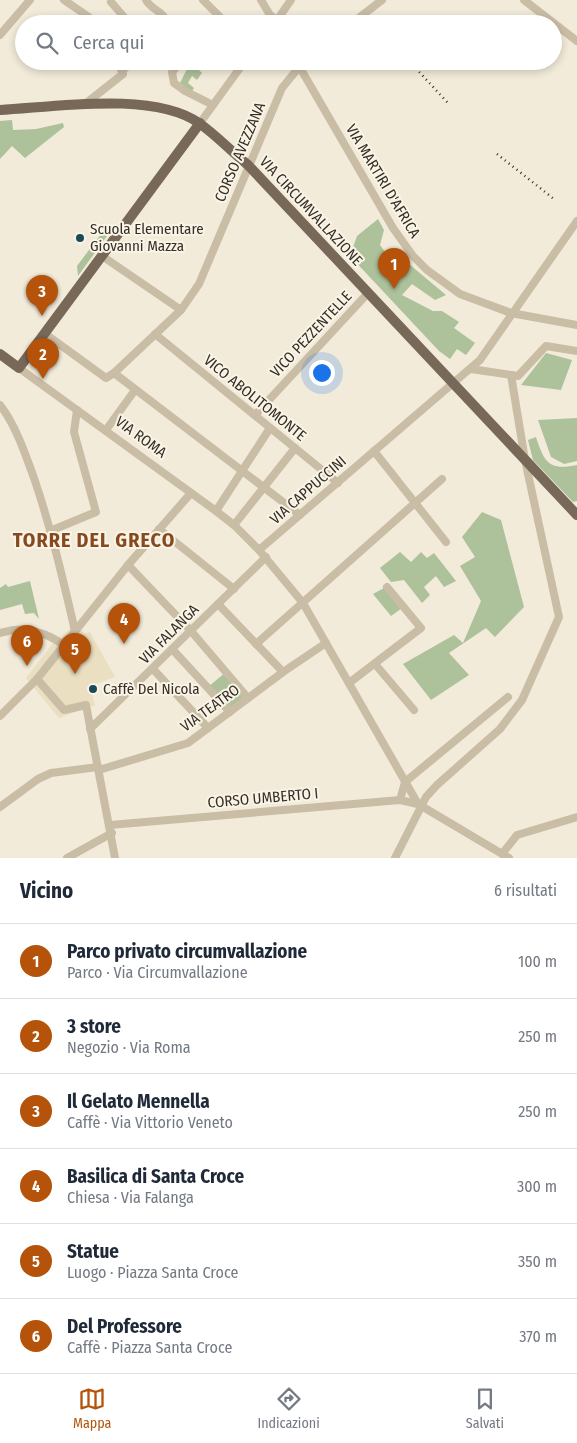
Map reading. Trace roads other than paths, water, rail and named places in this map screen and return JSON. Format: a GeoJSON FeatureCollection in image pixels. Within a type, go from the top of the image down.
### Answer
{"type":"FeatureCollection","features":[{"type":"Feature","properties":{"kind":"main road","name":"VIA CIRCUMVALLAZIONE"},"geometry":{"type":"LineString","coordinates":[[0,110],[136,103],[160,107],[200,123],[248,165],[577,515]]}},
{"type":"Feature","properties":{"kind":"main road"},"geometry":{"type":"LineString","coordinates":[[19,368],[200,123]]}},
{"type":"Feature","properties":{"kind":"main road","name":"VIA ROMA"},"geometry":{"type":"LineString","coordinates":[[0,354],[19,368]]}},
{"type":"Feature","properties":{"kind":"street"},"geometry":{"type":"LineString","coordinates":[[64,0],[85,15]]}},
{"type":"Feature","properties":{"kind":"street"},"geometry":{"type":"LineString","coordinates":[[146,0],[148,4],[163,15]]}},
{"type":"Feature","properties":{"kind":"street"},"geometry":{"type":"LineString","coordinates":[[203,0],[217,15]]}},
{"type":"Feature","properties":{"kind":"street"},"geometry":{"type":"LineString","coordinates":[[261,0],[270,15]]}},
{"type":"Feature","properties":{"kind":"street"},"geometry":{"type":"LineString","coordinates":[[282,15],[291,0]]}},
{"type":"Feature","properties":{"kind":"street"},"geometry":{"type":"LineString","coordinates":[[363,15],[382,0]]}},
{"type":"Feature","properties":{"kind":"street"},"geometry":{"type":"LineString","coordinates":[[524,0],[543,15]]}},
{"type":"Feature","properties":{"kind":"street"},"geometry":{"type":"LineString","coordinates":[[16,15],[26,2]]}},
{"type":"Feature","properties":{"kind":"street"},"geometry":{"type":"LineString","coordinates":[[111,2],[122,15]]}},
{"type":"Feature","properties":{"kind":"street"},"geometry":{"type":"LineString","coordinates":[[0,35],[15,16]]}},
{"type":"Feature","properties":{"kind":"street"},"geometry":{"type":"LineString","coordinates":[[562,29],[577,41]]}},
{"type":"Feature","properties":{"kind":"street"},"geometry":{"type":"LineString","coordinates":[[83,105],[121,76],[123,70]]}},
{"type":"Feature","properties":{"kind":"street"},"geometry":{"type":"LineString","coordinates":[[174,70],[172,72],[174,83],[185,91],[213,105]]}},
{"type":"Feature","properties":{"kind":"street"},"geometry":{"type":"LineString","coordinates":[[200,123],[238,70]]}},
{"type":"Feature","properties":{"kind":"street","name":"CORSO AVEZZANA"},"geometry":{"type":"LineString","coordinates":[[114,373],[180,310],[199,284],[282,88],[297,70]]}},
{"type":"Feature","properties":{"kind":"street","name":"VIA MARTIRI D'AFRICA"},"geometry":{"type":"LineString","coordinates":[[305,70],[393,228],[413,256],[443,284],[460,294],[511,313],[577,326]]}},
{"type":"Feature","properties":{"kind":"street","name":"VIA CAPPUCCINI"},"geometry":{"type":"LineString","coordinates":[[259,550],[454,385],[480,360],[577,220]]}},
{"type":"Feature","properties":{"kind":"street"},"geometry":{"type":"LineString","coordinates":[[102,256],[180,310]]}},
{"type":"Feature","properties":{"kind":"street","name":"VICO PEZZENTELLE"},"geometry":{"type":"LineString","coordinates":[[255,415],[368,293]]}},
{"type":"Feature","properties":{"kind":"street"},"geometry":{"type":"LineString","coordinates":[[44,333],[106,378],[114,373],[300,515]]}},
{"type":"Feature","properties":{"kind":"street","name":"VICO ABOLITOMONTE"},"geometry":{"type":"LineString","coordinates":[[155,334],[338,483]]}},
{"type":"Feature","properties":{"kind":"street"},"geometry":{"type":"LineString","coordinates":[[471,369],[518,376],[539,351],[546,346],[577,352]]}},
{"type":"Feature","properties":{"kind":"street","name":"VIA ROMA"},"geometry":{"type":"LineString","coordinates":[[19,368],[216,511],[234,525],[266,557],[303,603],[420,806]]}},
{"type":"Feature","properties":{"kind":"street"},"geometry":{"type":"LineString","coordinates":[[395,858],[420,806],[426,798],[437,785],[500,729],[522,700],[559,617],[525,460],[511,375]]}},
{"type":"Feature","properties":{"kind":"street"},"geometry":{"type":"LineString","coordinates":[[106,430],[135,390]]}},
{"type":"Feature","properties":{"kind":"street"},"geometry":{"type":"LineString","coordinates":[[0,405],[7,414],[25,453],[50,531],[75,631]]}},
{"type":"Feature","properties":{"kind":"street"},"geometry":{"type":"LineString","coordinates":[[50,531],[96,512],[74,432],[77,410]]}},
{"type":"Feature","properties":{"kind":"street"},"geometry":{"type":"LineString","coordinates":[[0,421],[7,414]]}},
{"type":"Feature","properties":{"kind":"street"},"geometry":{"type":"LineString","coordinates":[[216,511],[270,428]]}},
{"type":"Feature","properties":{"kind":"street"},"geometry":{"type":"LineString","coordinates":[[234,525],[295,448]]}},
{"type":"Feature","properties":{"kind":"street"},"geometry":{"type":"LineString","coordinates":[[374,451],[446,542]]}},
{"type":"Feature","properties":{"kind":"street"},"geometry":{"type":"LineString","coordinates":[[256,644],[442,479]]}},
{"type":"Feature","properties":{"kind":"street"},"geometry":{"type":"LineString","coordinates":[[0,716],[37,679],[62,645],[128,565],[192,493]]}},
{"type":"Feature","properties":{"kind":"street"},"geometry":{"type":"LineString","coordinates":[[159,529],[234,589]]}},
{"type":"Feature","properties":{"kind":"street","name":"VIA FALANGA"},"geometry":{"type":"LineString","coordinates":[[90,729],[173,650],[266,557]]}},
{"type":"Feature","properties":{"kind":"street"},"geometry":{"type":"LineString","coordinates":[[128,565],[191,631],[248,698]]}},
{"type":"Feature","properties":{"kind":"street"},"geometry":{"type":"LineString","coordinates":[[349,683],[421,628],[386,587]]}},
{"type":"Feature","properties":{"kind":"street"},"geometry":{"type":"LineString","coordinates":[[218,604],[283,672]]}},
{"type":"Feature","properties":{"kind":"street"},"geometry":{"type":"LineString","coordinates":[[0,633],[17,628],[31,629],[59,641],[62,645]]}},
{"type":"Feature","properties":{"kind":"street","name":"VIA TEATRO"},"geometry":{"type":"LineString","coordinates":[[0,807],[38,779],[51,773],[99,768],[188,743],[283,672],[326,643]]}},
{"type":"Feature","properties":{"kind":"street"},"geometry":{"type":"LineString","coordinates":[[173,650],[230,712]]}},
{"type":"Feature","properties":{"kind":"street"},"geometry":{"type":"LineString","coordinates":[[375,664],[414,710]]}},
{"type":"Feature","properties":{"kind":"street"},"geometry":{"type":"LineString","coordinates":[[153,669],[208,728]]}},
{"type":"Feature","properties":{"kind":"street"},"geometry":{"type":"LineString","coordinates":[[37,679],[64,710],[84,705],[86,707],[111,829],[115,858]]}},
{"type":"Feature","properties":{"kind":"street"},"geometry":{"type":"LineString","coordinates":[[400,800],[405,782],[508,697]]}},
{"type":"Feature","properties":{"kind":"street","name":"CORSO UMBERTO I"},"geometry":{"type":"LineString","coordinates":[[111,829],[400,800],[420,806]]}},
{"type":"Feature","properties":{"kind":"street"},"geometry":{"type":"LineString","coordinates":[[420,806],[505,857],[516,835],[577,817]]}},
{"type":"Feature","properties":{"kind":"street"},"geometry":{"type":"LineString","coordinates":[[67,858],[81,854],[111,829]]}},
{"type":"Feature","properties":{"kind":"railway"},"geometry":{"type":"LineString","coordinates":[[417,70],[448,103]]}},
{"type":"Feature","properties":{"kind":"railway"},"geometry":{"type":"LineString","coordinates":[[497,154],[554,199]]}},
{"type":"Feature","properties":{"kind":"place","name":"Scuola Elementare Giovanni Mazza"},"geometry":{"type":"Point","coordinates":[80,238]}},
{"type":"Feature","properties":{"kind":"place","name":"Parco privato circumvallazione"},"geometry":{"type":"Point","coordinates":[394,289]}},
{"type":"Feature","properties":{"kind":"place","name":"Il Gelato Mennella"},"geometry":{"type":"Point","coordinates":[42,316]}},
{"type":"Feature","properties":{"kind":"place","name":"3 store"},"geometry":{"type":"Point","coordinates":[43,379]}},
{"type":"Feature","properties":{"kind":"place","name":"Basilica di Santa Croce"},"geometry":{"type":"Point","coordinates":[124,644]}},
{"type":"Feature","properties":{"kind":"place","name":"Del Professore"},"geometry":{"type":"Point","coordinates":[27,666]}},
{"type":"Feature","properties":{"kind":"place","name":"Statue"},"geometry":{"type":"Point","coordinates":[75,674]}},
{"type":"Feature","properties":{"kind":"place","name":"Caffè Del Nicola"},"geometry":{"type":"Point","coordinates":[93,689]}},
{"type":"Feature","properties":{"kind":"district","name":"TORRE DEL GRECO"},"geometry":{"type":"Point","coordinates":[94,540]}}]}
